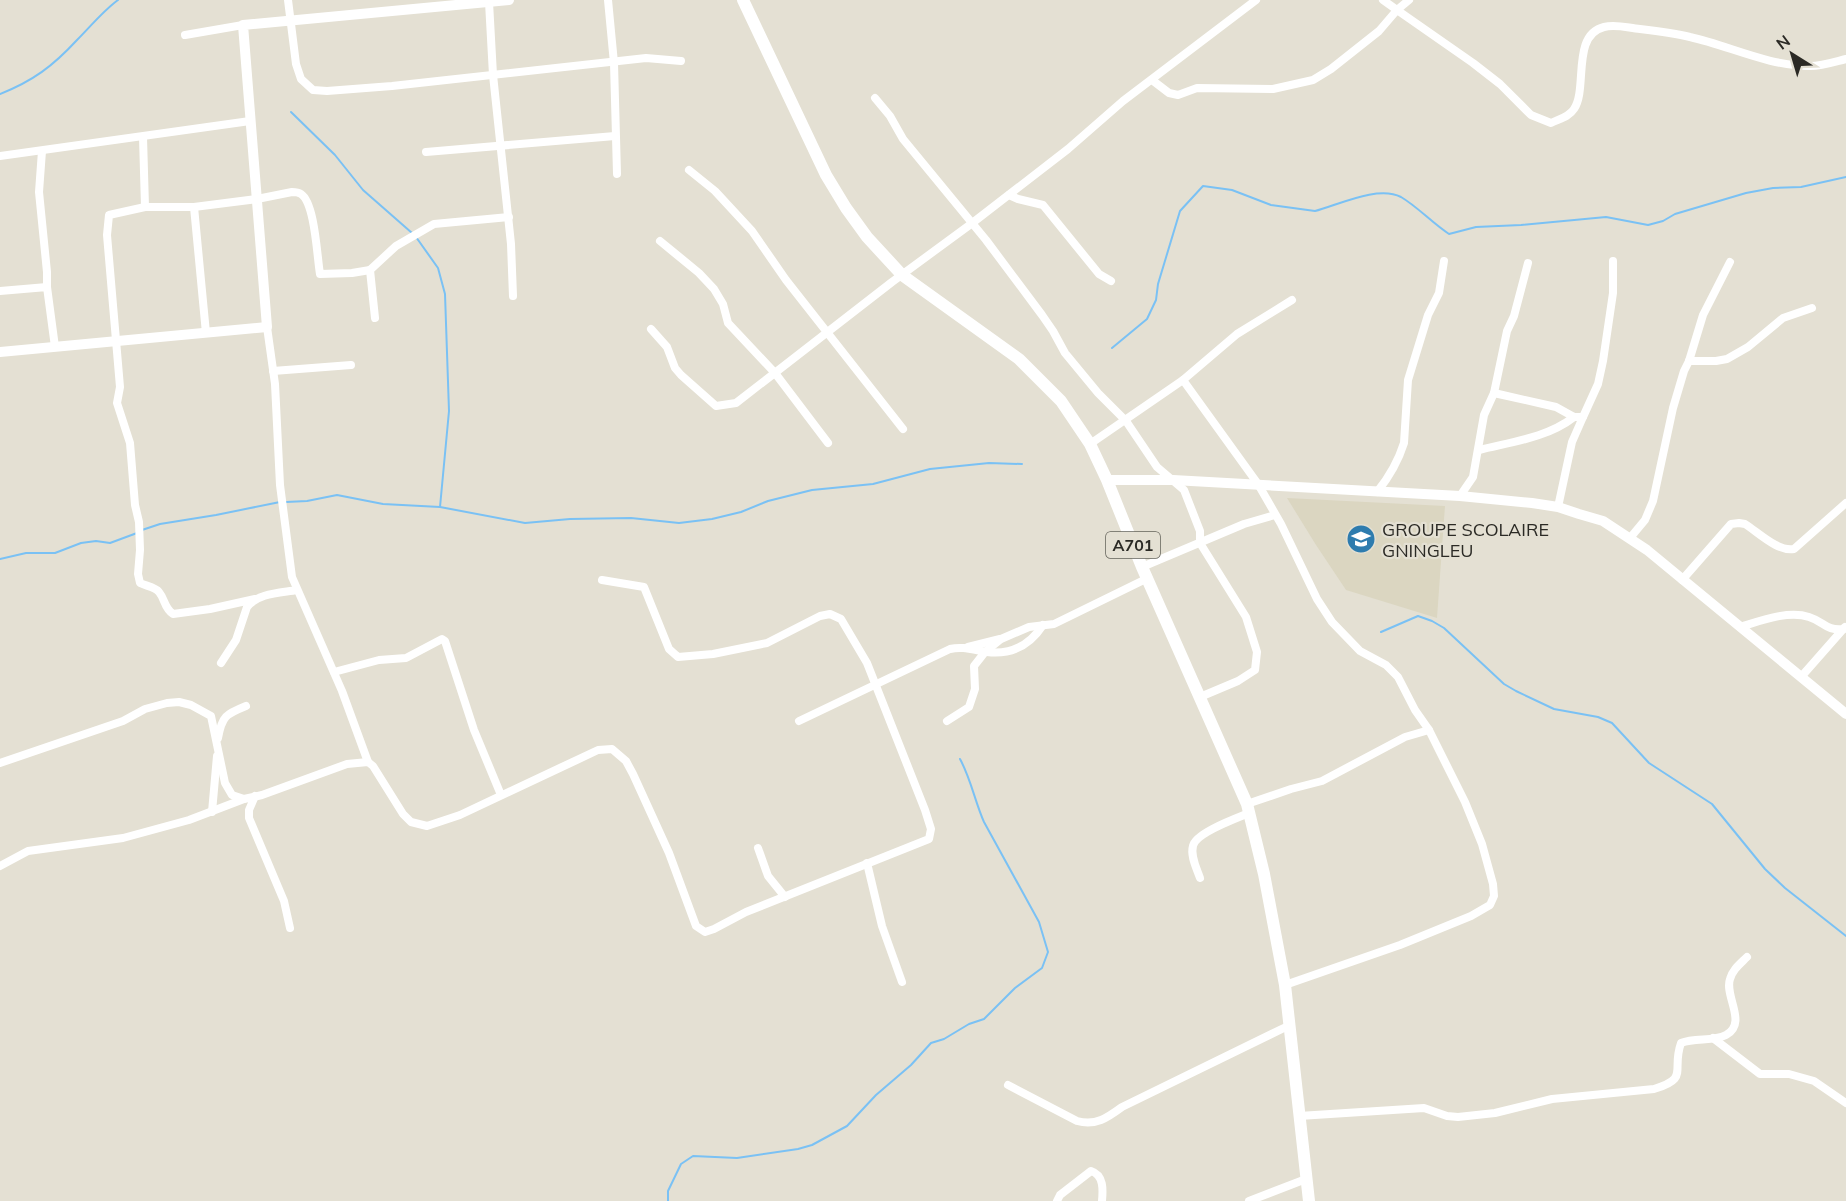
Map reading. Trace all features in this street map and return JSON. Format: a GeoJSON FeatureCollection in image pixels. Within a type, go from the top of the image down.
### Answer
{"type":"FeatureCollection","features":[{"type":"Feature","properties":{"kind":"main road","name":"A701"},"geometry":{"type":"LineString","coordinates":[[742,0],[826,176],[867,237],[902,275],[1019,358],[1061,400],[1090,444],[1107,480],[1248,809],[1285,985],[1309,1201]]}},
{"type":"Feature","properties":{"kind":"street"},"geometry":{"type":"LineString","coordinates":[[288,0],[296,64],[301,79],[313,90],[381,87],[653,57],[681,61]]}},
{"type":"Feature","properties":{"kind":"street"},"geometry":{"type":"LineString","coordinates":[[186,35],[243,25],[509,0]]}},
{"type":"Feature","properties":{"kind":"street"},"geometry":{"type":"LineString","coordinates":[[608,0],[614,63],[617,174]]}},
{"type":"Feature","properties":{"kind":"street"},"geometry":{"type":"LineString","coordinates":[[651,329],[667,347],[675,368],[705,398],[716,406],[736,403],[1010,195],[1152,80],[1256,0]]}},
{"type":"Feature","properties":{"kind":"street"},"geometry":{"type":"LineString","coordinates":[[1383,0],[1473,63],[1500,84],[1531,115],[1551,123],[1564,118],[1575,108],[1579,100],[1584,50],[1593,32],[1602,27],[1619,26],[1691,37],[1786,65],[1812,66],[1846,58]]}},
{"type":"Feature","properties":{"kind":"street"},"geometry":{"type":"LineString","coordinates":[[1152,80],[1169,93],[1178,95],[1197,88],[1273,88],[1312,80],[1331,69],[1378,31],[1396,10],[1409,0]]}},
{"type":"Feature","properties":{"kind":"street"},"geometry":{"type":"LineString","coordinates":[[489,2],[493,75],[509,217],[513,296]]}},
{"type":"Feature","properties":{"kind":"street"},"geometry":{"type":"LineString","coordinates":[[243,25],[267,327],[273,371],[279,485],[292,577],[334,672],[369,762],[402,814],[411,822],[427,826],[460,815],[581,756],[598,750],[612,749],[626,761],[633,774],[664,842],[693,921],[699,929],[705,932],[746,912],[867,863],[924,843],[929,839],[931,833],[918,791],[875,684],[857,644],[841,619],[830,614],[820,616],[767,643],[706,655],[678,657],[669,649],[644,587],[602,580]]}},
{"type":"Feature","properties":{"kind":"street"},"geometry":{"type":"LineString","coordinates":[[875,98],[890,116],[903,139],[986,240],[1047,323],[1065,353],[1098,393],[1126,421],[1157,467],[1184,490],[1200,531],[1200,543],[1241,606],[1257,652],[1255,670],[1238,681],[1200,697]]}},
{"type":"Feature","properties":{"kind":"street"},"geometry":{"type":"LineString","coordinates":[[0,156],[250,121]]}},
{"type":"Feature","properties":{"kind":"street"},"geometry":{"type":"LineString","coordinates":[[426,152],[615,136]]}},
{"type":"Feature","properties":{"kind":"street"},"geometry":{"type":"LineString","coordinates":[[142,137],[145,207]]}},
{"type":"Feature","properties":{"kind":"street"},"geometry":{"type":"LineString","coordinates":[[42,151],[39,192],[47,288],[55,347]]}},
{"type":"Feature","properties":{"kind":"street"},"geometry":{"type":"LineString","coordinates":[[689,170],[715,191],[752,231],[786,280],[903,429]]}},
{"type":"Feature","properties":{"kind":"street"},"geometry":{"type":"LineString","coordinates":[[297,590],[210,609],[173,614],[167,610],[162,594],[140,583],[138,574],[140,537],[130,443],[117,403],[120,387],[107,235],[109,215],[145,207],[194,207],[292,192],[301,194],[305,199],[313,227],[320,274],[370,270],[396,246],[434,224],[509,217]]}},
{"type":"Feature","properties":{"kind":"street"},"geometry":{"type":"LineString","coordinates":[[1010,195],[1043,205],[1099,274],[1111,281]]}},
{"type":"Feature","properties":{"kind":"street"},"geometry":{"type":"LineString","coordinates":[[194,207],[206,333]]}},
{"type":"Feature","properties":{"kind":"street"},"geometry":{"type":"LineString","coordinates":[[660,241],[699,273],[723,304],[729,323],[775,373],[828,443]]}},
{"type":"Feature","properties":{"kind":"street"},"geometry":{"type":"LineString","coordinates":[[1377,492],[1396,465],[1404,443],[1408,380],[1428,315],[1439,293],[1444,261]]}},
{"type":"Feature","properties":{"kind":"street"},"geometry":{"type":"LineString","coordinates":[[1558,507],[1572,442],[1598,384],[1613,293],[1613,261]]}},
{"type":"Feature","properties":{"kind":"street"},"geometry":{"type":"LineString","coordinates":[[1630,537],[1644,520],[1653,501],[1673,408],[1684,371],[1703,315],[1730,262]]}},
{"type":"Feature","properties":{"kind":"street"},"geometry":{"type":"LineString","coordinates":[[1460,496],[1473,477],[1484,415],[1494,393],[1507,331],[1514,316],[1528,263]]}},
{"type":"Feature","properties":{"kind":"street"},"geometry":{"type":"LineString","coordinates":[[370,270],[375,318]]}},
{"type":"Feature","properties":{"kind":"street"},"geometry":{"type":"LineString","coordinates":[[0,291],[47,288]]}},
{"type":"Feature","properties":{"kind":"street"},"geometry":{"type":"LineString","coordinates":[[1090,444],[1183,380],[1237,334],[1292,300]]}},
{"type":"Feature","properties":{"kind":"street"},"geometry":{"type":"LineString","coordinates":[[1689,361],[1727,359],[1748,347],[1783,318],[1812,308]]}},
{"type":"Feature","properties":{"kind":"street"},"geometry":{"type":"LineString","coordinates":[[0,352],[267,327]]}},
{"type":"Feature","properties":{"kind":"street"},"geometry":{"type":"LineString","coordinates":[[273,371],[351,365]]}},
{"type":"Feature","properties":{"kind":"street"},"geometry":{"type":"LineString","coordinates":[[1183,380],[1258,484],[1303,572],[1332,622],[1360,651],[1386,665],[1398,676],[1415,710],[1429,730],[1465,802],[1482,844],[1493,884],[1494,896],[1490,905],[1454,925],[1285,985]]}},
{"type":"Feature","properties":{"kind":"street"},"geometry":{"type":"LineString","coordinates":[[1494,393],[1556,407],[1574,417],[1583,417]]}},
{"type":"Feature","properties":{"kind":"street"},"geometry":{"type":"LineString","coordinates":[[1479,450],[1539,435],[1560,427],[1574,417]]}},
{"type":"Feature","properties":{"kind":"street"},"geometry":{"type":"LineString","coordinates":[[1107,480],[1173,480],[1460,496],[1558,507],[1603,521],[1630,537],[1846,714]]}},
{"type":"Feature","properties":{"kind":"street"},"geometry":{"type":"LineString","coordinates":[[1682,580],[1731,524],[1739,522],[1745,524],[1779,547],[1788,550],[1794,549],[1844,506]]}},
{"type":"Feature","properties":{"kind":"street"},"geometry":{"type":"LineString","coordinates":[[799,721],[950,649],[1001,639],[1029,627],[1062,621],[1145,572],[1200,543],[1244,524],[1275,514]]}},
{"type":"Feature","properties":{"kind":"street"},"geometry":{"type":"LineString","coordinates":[[221,663],[236,640],[247,606],[255,599]]}},
{"type":"Feature","properties":{"kind":"street"},"geometry":{"type":"LineString","coordinates":[[1740,627],[1772,618],[1794,615],[1808,616],[1830,629],[1845,627]]}},
{"type":"Feature","properties":{"kind":"street"},"geometry":{"type":"LineString","coordinates":[[967,647],[996,652],[1022,646],[1036,635],[1043,625]]}},
{"type":"Feature","properties":{"kind":"street"},"geometry":{"type":"LineString","coordinates":[[1801,678],[1845,627]]}},
{"type":"Feature","properties":{"kind":"street"},"geometry":{"type":"LineString","coordinates":[[334,672],[379,660],[406,658],[441,639],[445,641],[474,730],[501,795]]}},
{"type":"Feature","properties":{"kind":"street"},"geometry":{"type":"LineString","coordinates":[[947,721],[969,707],[975,689],[974,666],[1001,639]]}},
{"type":"Feature","properties":{"kind":"street"},"geometry":{"type":"LineString","coordinates":[[0,763],[123,721],[137,712],[167,703],[179,702],[191,705],[211,716],[225,783],[232,795],[244,799]]}},
{"type":"Feature","properties":{"kind":"street"},"geometry":{"type":"LineString","coordinates":[[213,722],[246,706]]}},
{"type":"Feature","properties":{"kind":"street"},"geometry":{"type":"LineString","coordinates":[[212,812],[218,744],[224,718]]}},
{"type":"Feature","properties":{"kind":"street"},"geometry":{"type":"LineString","coordinates":[[1200,878],[1193,856],[1194,842],[1248,809],[1291,789],[1322,781],[1405,737],[1429,730]]}},
{"type":"Feature","properties":{"kind":"street"},"geometry":{"type":"LineString","coordinates":[[0,866],[28,851],[123,838],[212,812],[347,764],[369,762]]}},
{"type":"Feature","properties":{"kind":"street"},"geometry":{"type":"LineString","coordinates":[[255,796],[249,810],[249,818],[284,901],[290,928]]}},
{"type":"Feature","properties":{"kind":"street"},"geometry":{"type":"LineString","coordinates":[[758,848],[768,876],[785,897]]}},
{"type":"Feature","properties":{"kind":"street"},"geometry":{"type":"LineString","coordinates":[[867,863],[882,926],[902,982]]}},
{"type":"Feature","properties":{"kind":"street"},"geometry":{"type":"LineString","coordinates":[[1299,1116],[1424,1108],[1447,1116],[1458,1117],[1495,1113],[1552,1099],[1654,1089],[1669,1084],[1674,1081],[1677,1074],[1678,1052],[1681,1043],[1724,1036],[1735,1026],[1736,1015],[1728,989],[1729,980],[1737,966],[1748,957]]}},
{"type":"Feature","properties":{"kind":"street"},"geometry":{"type":"LineString","coordinates":[[1008,1085],[1088,1124],[1107,1118],[1122,1107],[1288,1026]]}},
{"type":"Feature","properties":{"kind":"street"},"geometry":{"type":"LineString","coordinates":[[1713,1038],[1760,1074],[1789,1074],[1814,1081],[1846,1103]]}},
{"type":"Feature","properties":{"kind":"street"},"geometry":{"type":"LineString","coordinates":[[1057,1201],[1060,1195],[1091,1171],[1100,1176],[1102,1201]]}},
{"type":"Feature","properties":{"kind":"street"},"geometry":{"type":"LineString","coordinates":[[1249,1201],[1306,1179]]}},
{"type":"Feature","properties":{"kind":"shaded area"},"geometry":{"type":"Polygon","coordinates":[[[1287,498],[1445,506],[1437,618],[1346,590],[1287,498]]]}},
{"type":"Feature","properties":{"kind":"waterway"},"geometry":{"type":"LineString","coordinates":[[0,94],[23,84],[51,65],[118,0]]}},
{"type":"Feature","properties":{"kind":"waterway"},"geometry":{"type":"LineString","coordinates":[[291,112],[335,155],[363,190],[412,233]]}},
{"type":"Feature","properties":{"kind":"waterway"},"geometry":{"type":"LineString","coordinates":[[1112,348],[1147,319],[1156,300],[1158,284],[1180,211],[1203,186],[1232,190],[1271,205],[1315,211],[1370,195],[1392,194],[1407,201],[1449,234],[1476,227],[1606,217],[1648,225],[1663,221],[1675,214],[1746,193],[1773,188],[1801,187],[1846,177]]}},
{"type":"Feature","properties":{"kind":"waterway"},"geometry":{"type":"LineString","coordinates":[[416,237],[438,268],[445,294],[449,411],[440,507]]}},
{"type":"Feature","properties":{"kind":"waterway"},"geometry":{"type":"LineString","coordinates":[[286,502],[307,501],[337,495],[383,504],[440,507],[525,523],[570,519],[631,518],[679,523],[712,519],[741,512],[768,501],[812,490],[873,484],[930,469],[989,463],[1022,464]]}},
{"type":"Feature","properties":{"kind":"waterway"},"geometry":{"type":"LineString","coordinates":[[142,530],[160,524],[280,502]]}},
{"type":"Feature","properties":{"kind":"waterway"},"geometry":{"type":"LineString","coordinates":[[0,559],[26,553],[55,553],[81,543],[96,541],[110,543],[137,533]]}},
{"type":"Feature","properties":{"kind":"waterway"},"geometry":{"type":"LineString","coordinates":[[1381,632],[1418,616],[1432,621],[1444,628],[1504,684],[1516,691],[1554,709],[1598,717],[1612,723],[1649,763],[1712,804],[1765,869],[1785,888],[1846,936]]}},
{"type":"Feature","properties":{"kind":"waterway"},"geometry":{"type":"LineString","coordinates":[[668,1201],[668,1191],[681,1164],[693,1156],[737,1158],[798,1149],[812,1145],[847,1126],[931,1043],[984,1019],[1015,988],[1042,968],[1048,952],[1039,922],[984,822],[960,759]]}},
{"type":"Feature","properties":{"kind":"place","name":"GROUPE SCOLAIRE GNINGLEU"},"geometry":{"type":"Point","coordinates":[1361,539]}}]}
